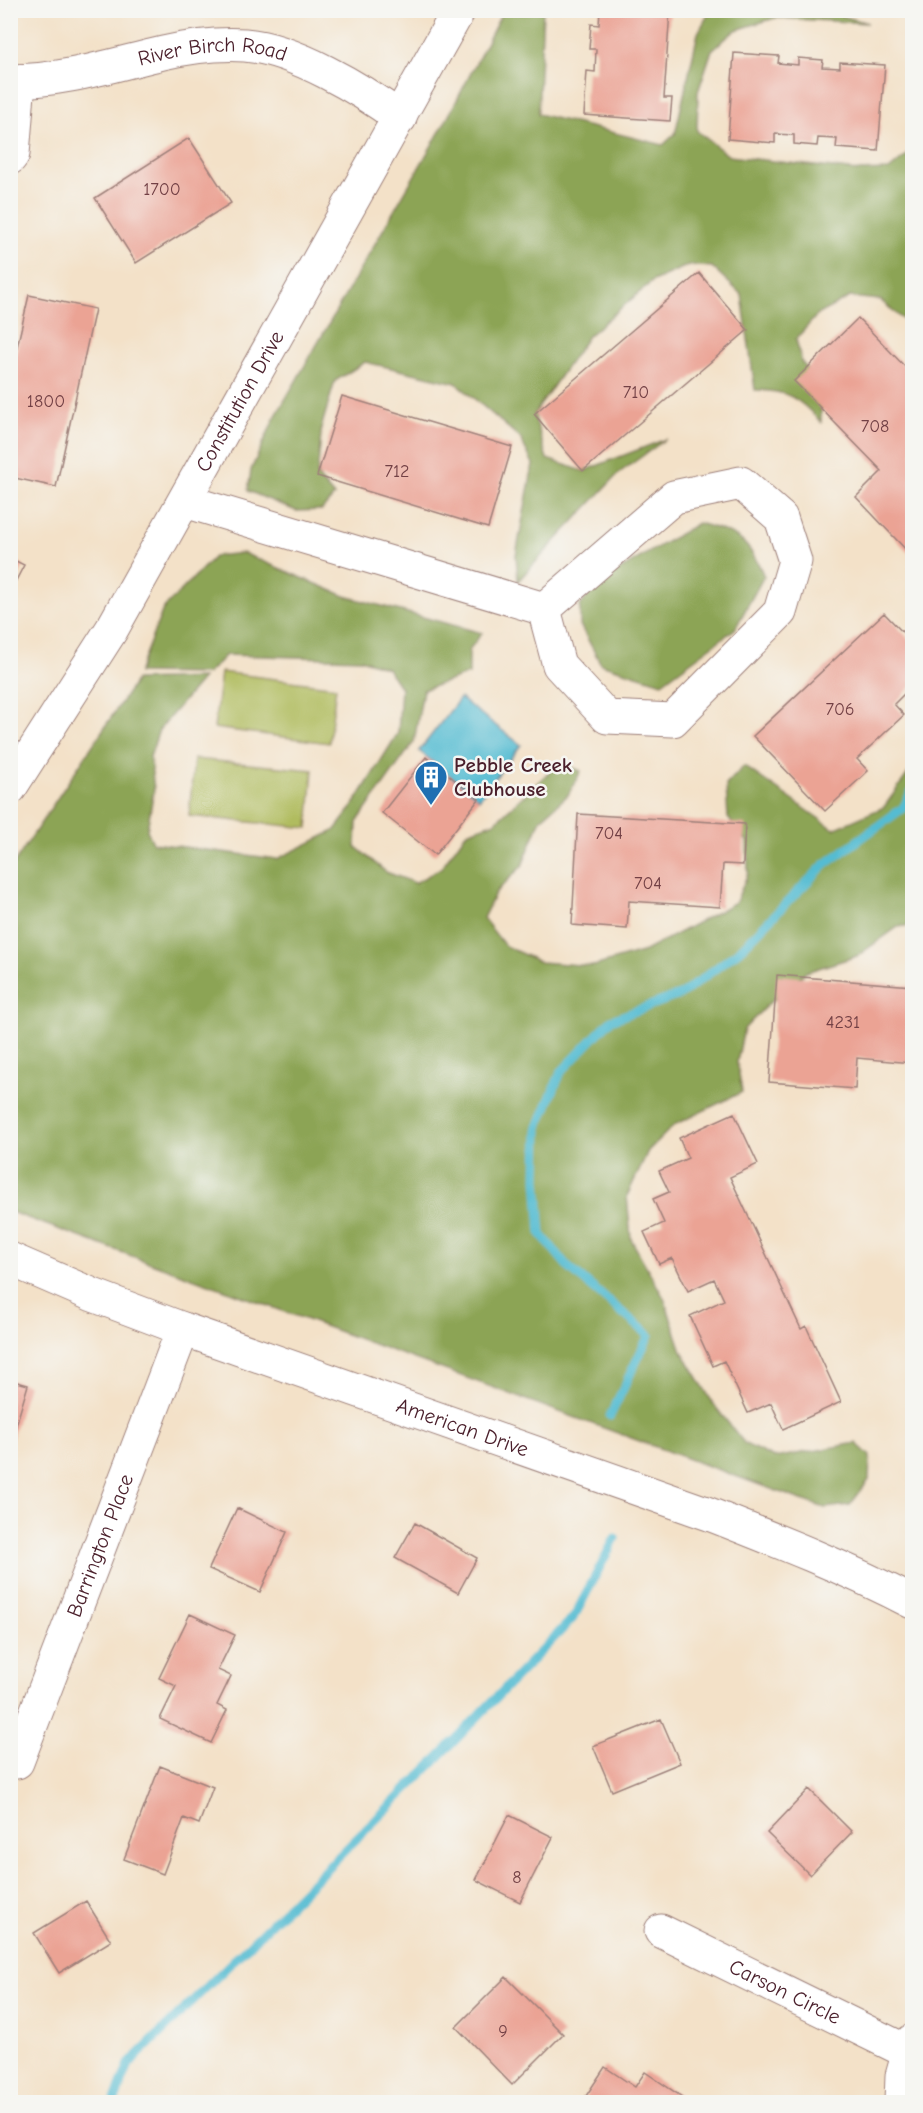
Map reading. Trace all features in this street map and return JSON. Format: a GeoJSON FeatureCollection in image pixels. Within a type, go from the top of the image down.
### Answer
{"type":"FeatureCollection","features":[{"type":"Feature","properties":{"kind":"street","name":"Constitution Drive"},"geometry":{"type":"LineString","coordinates":[[10,788],[112,629],[459,10]]}},
{"type":"Feature","properties":{"kind":"street","name":"River Birch Road"},"geometry":{"type":"LineString","coordinates":[[15,81],[89,73],[165,53],[218,44],[246,45],[293,59],[363,91],[400,118]]}},
{"type":"Feature","properties":{"kind":"street"},"geometry":{"type":"LineString","coordinates":[[10,158],[13,154],[15,81]]}},
{"type":"Feature","properties":{"kind":"street"},"geometry":{"type":"LineString","coordinates":[[741,483],[781,518],[795,561],[780,612],[673,720],[607,717],[559,665],[544,609],[675,497],[741,483]]}},
{"type":"Feature","properties":{"kind":"street"},"geometry":{"type":"LineString","coordinates":[[185,501],[544,609]]}},
{"type":"Feature","properties":{"kind":"street","name":"American Drive"},"geometry":{"type":"LineString","coordinates":[[10,1259],[93,1295],[183,1329],[699,1510],[868,1579],[912,1602]]}},
{"type":"Feature","properties":{"kind":"street","name":"Barrington Place"},"geometry":{"type":"LineString","coordinates":[[17,1762],[183,1329]]}},
{"type":"Feature","properties":{"kind":"street","name":"Carson Circle"},"geometry":{"type":"LineString","coordinates":[[661,1931],[910,2047]]}},
{"type":"Feature","properties":{"kind":"street"},"geometry":{"type":"LineString","coordinates":[[901,2103],[902,2076],[910,2047]]}},
{"type":"Feature","properties":{"kind":"green space"},"geometry":{"type":"Polygon","coordinates":[[[503,11],[543,11],[538,114],[663,145],[675,134],[698,33],[710,11],[824,11],[868,23],[775,18],[736,30],[712,50],[698,92],[697,131],[729,156],[858,171],[889,170],[911,152],[912,327],[880,300],[850,297],[818,314],[796,339],[802,363],[821,383],[821,422],[792,397],[777,392],[755,390],[742,295],[712,267],[689,265],[653,281],[588,336],[534,414],[547,459],[583,471],[666,439],[619,473],[518,581],[516,555],[533,464],[520,438],[456,383],[365,362],[335,381],[322,425],[317,476],[334,496],[322,510],[296,511],[248,491],[251,470],[274,419],[448,117],[503,11]]]}},
{"type":"Feature","properties":{"kind":"green space"},"geometry":{"type":"Polygon","coordinates":[[[698,523],[740,539],[752,553],[764,576],[735,629],[662,683],[601,664],[580,625],[580,606],[599,582],[698,523]]]}},
{"type":"Feature","properties":{"kind":"green space"},"geometry":{"type":"Polygon","coordinates":[[[243,553],[345,596],[482,633],[469,650],[469,674],[423,690],[414,742],[357,822],[356,847],[386,872],[415,883],[441,868],[467,832],[495,822],[560,762],[581,771],[568,795],[541,819],[522,866],[496,892],[483,918],[505,946],[540,962],[594,966],[645,951],[736,902],[748,873],[747,841],[728,818],[726,785],[744,766],[834,829],[884,807],[912,768],[912,925],[898,927],[857,956],[806,972],[766,1006],[744,1029],[737,1062],[742,1092],[674,1125],[648,1151],[627,1196],[631,1239],[664,1298],[682,1351],[714,1405],[745,1444],[774,1458],[856,1443],[870,1456],[869,1480],[850,1505],[825,1508],[793,1497],[11,1212],[11,868],[136,680],[203,678],[159,730],[150,757],[154,789],[147,830],[153,843],[277,859],[334,831],[351,809],[398,733],[401,688],[387,668],[361,659],[226,655],[207,674],[138,673],[163,609],[215,556],[243,553]]]}},
{"type":"Feature","properties":{"kind":"green space"},"geometry":{"type":"Polygon","coordinates":[[[221,672],[336,687],[329,743],[214,728],[221,672]]]}},
{"type":"Feature","properties":{"kind":"green space"},"geometry":{"type":"Polygon","coordinates":[[[194,759],[313,770],[308,828],[189,816],[194,759]]]}},
{"type":"Feature","properties":{"kind":"water"},"geometry":{"type":"Polygon","coordinates":[[[460,698],[521,745],[479,799],[419,751],[460,698]]]}},
{"type":"Feature","properties":{"kind":"building"},"geometry":{"type":"Polygon","coordinates":[[[600,10],[670,10],[664,98],[672,98],[670,121],[584,115],[587,71],[595,72],[596,49],[589,49],[591,24],[599,25],[600,10]]]}},
{"type":"Feature","properties":{"kind":"building"},"geometry":{"type":"Polygon","coordinates":[[[734,53],[779,56],[778,63],[798,65],[798,58],[823,60],[822,67],[840,68],[840,62],[885,65],[878,151],[836,148],[837,139],[818,138],[817,146],[794,144],[794,135],[775,134],[775,143],[728,139],[734,53]]]}},
{"type":"Feature","properties":{"kind":"building"},"geometry":{"type":"Polygon","coordinates":[[[189,138],[231,203],[136,263],[95,198],[189,138]]]}},
{"type":"Feature","properties":{"kind":"building"},"geometry":{"type":"Polygon","coordinates":[[[699,273],[748,330],[583,471],[534,414],[699,273]]]}},
{"type":"Feature","properties":{"kind":"building"},"geometry":{"type":"Polygon","coordinates":[[[29,295],[95,309],[56,487],[10,477],[10,377],[29,295]]]}},
{"type":"Feature","properties":{"kind":"building"},"geometry":{"type":"Polygon","coordinates":[[[858,318],[912,374],[912,556],[856,497],[882,471],[794,381],[858,318]]]}},
{"type":"Feature","properties":{"kind":"building"},"geometry":{"type":"Polygon","coordinates":[[[342,396],[512,447],[488,528],[317,476],[342,396]]]}},
{"type":"Feature","properties":{"kind":"building"},"geometry":{"type":"Polygon","coordinates":[[[10,558],[24,565],[10,592],[10,558]]]}},
{"type":"Feature","properties":{"kind":"building"},"geometry":{"type":"Polygon","coordinates":[[[884,613],[912,642],[912,686],[894,704],[904,715],[857,759],[868,771],[825,811],[753,736],[884,613]]]}},
{"type":"Feature","properties":{"kind":"building","name":"Pebble Creek Clubhouse"},"geometry":{"type":"Polygon","coordinates":[[[426,757],[479,799],[435,855],[382,813],[426,757]]]}},
{"type":"Feature","properties":{"kind":"building"},"geometry":{"type":"Polygon","coordinates":[[[578,814],[745,824],[743,865],[723,864],[720,907],[629,901],[627,929],[572,925],[578,814]]]}},
{"type":"Feature","properties":{"kind":"building"},"geometry":{"type":"Polygon","coordinates":[[[777,975],[912,986],[912,1063],[857,1058],[855,1089],[769,1082],[777,975]]]}},
{"type":"Feature","properties":{"kind":"building"},"geometry":{"type":"Polygon","coordinates":[[[734,1113],[758,1164],[730,1177],[801,1329],[806,1326],[841,1402],[783,1429],[771,1403],[748,1413],[724,1361],[713,1366],[690,1316],[724,1300],[714,1279],[688,1291],[672,1258],[659,1264],[644,1232],[664,1223],[653,1199],[669,1192],[659,1171],[688,1158],[679,1138],[734,1113]]]}},
{"type":"Feature","properties":{"kind":"building"},"geometry":{"type":"Polygon","coordinates":[[[10,1380],[28,1385],[11,1442],[10,1442],[10,1380]]]}},
{"type":"Feature","properties":{"kind":"building"},"geometry":{"type":"Polygon","coordinates":[[[237,1508],[287,1532],[260,1592],[209,1569],[237,1508]]]}},
{"type":"Feature","properties":{"kind":"building"},"geometry":{"type":"Polygon","coordinates":[[[415,1523],[477,1558],[458,1593],[395,1558],[415,1523]]]}},
{"type":"Feature","properties":{"kind":"building"},"geometry":{"type":"Polygon","coordinates":[[[190,1614],[235,1635],[218,1670],[231,1676],[217,1705],[227,1710],[211,1743],[160,1719],[176,1686],[159,1678],[190,1614]]]}},
{"type":"Feature","properties":{"kind":"building"},"geometry":{"type":"Polygon","coordinates":[[[661,1719],[680,1763],[612,1791],[593,1746],[661,1719]]]}},
{"type":"Feature","properties":{"kind":"building"},"geometry":{"type":"Polygon","coordinates":[[[160,1766],[213,1787],[199,1824],[184,1818],[163,1874],[124,1859],[160,1766]]]}},
{"type":"Feature","properties":{"kind":"building"},"geometry":{"type":"Polygon","coordinates":[[[809,1789],[852,1832],[810,1875],[767,1833],[809,1789]]]}},
{"type":"Feature","properties":{"kind":"building"},"geometry":{"type":"Polygon","coordinates":[[[509,1815],[553,1837],[520,1902],[476,1880],[509,1815]]]}},
{"type":"Feature","properties":{"kind":"building"},"geometry":{"type":"Polygon","coordinates":[[[86,1901],[111,1941],[59,1973],[34,1933],[86,1901]]]}},
{"type":"Feature","properties":{"kind":"building"},"geometry":{"type":"Polygon","coordinates":[[[506,1977],[563,2034],[512,2085],[456,2027],[506,1977]]]}},
{"type":"Feature","properties":{"kind":"building"},"geometry":{"type":"Polygon","coordinates":[[[605,2067],[635,2087],[645,2072],[682,2097],[678,2102],[582,2102],[605,2067]]]}},
{"type":"Feature","properties":{"kind":"waterway"},"geometry":{"type":"LineString","coordinates":[[610,1416],[649,1335],[568,1267],[541,1234],[537,1179],[538,1127],[561,1072],[611,1020],[682,994],[740,950],[824,865],[903,808],[912,791]]}},
{"type":"Feature","properties":{"kind":"waterway"},"geometry":{"type":"LineString","coordinates":[[114,2102],[129,2064],[434,1762],[574,1617],[615,1538]]}},
{"type":"Feature","properties":{"kind":"place","name":"Pebble Creek Clubhouse"},"geometry":{"type":"Point","coordinates":[431,806]}}]}
